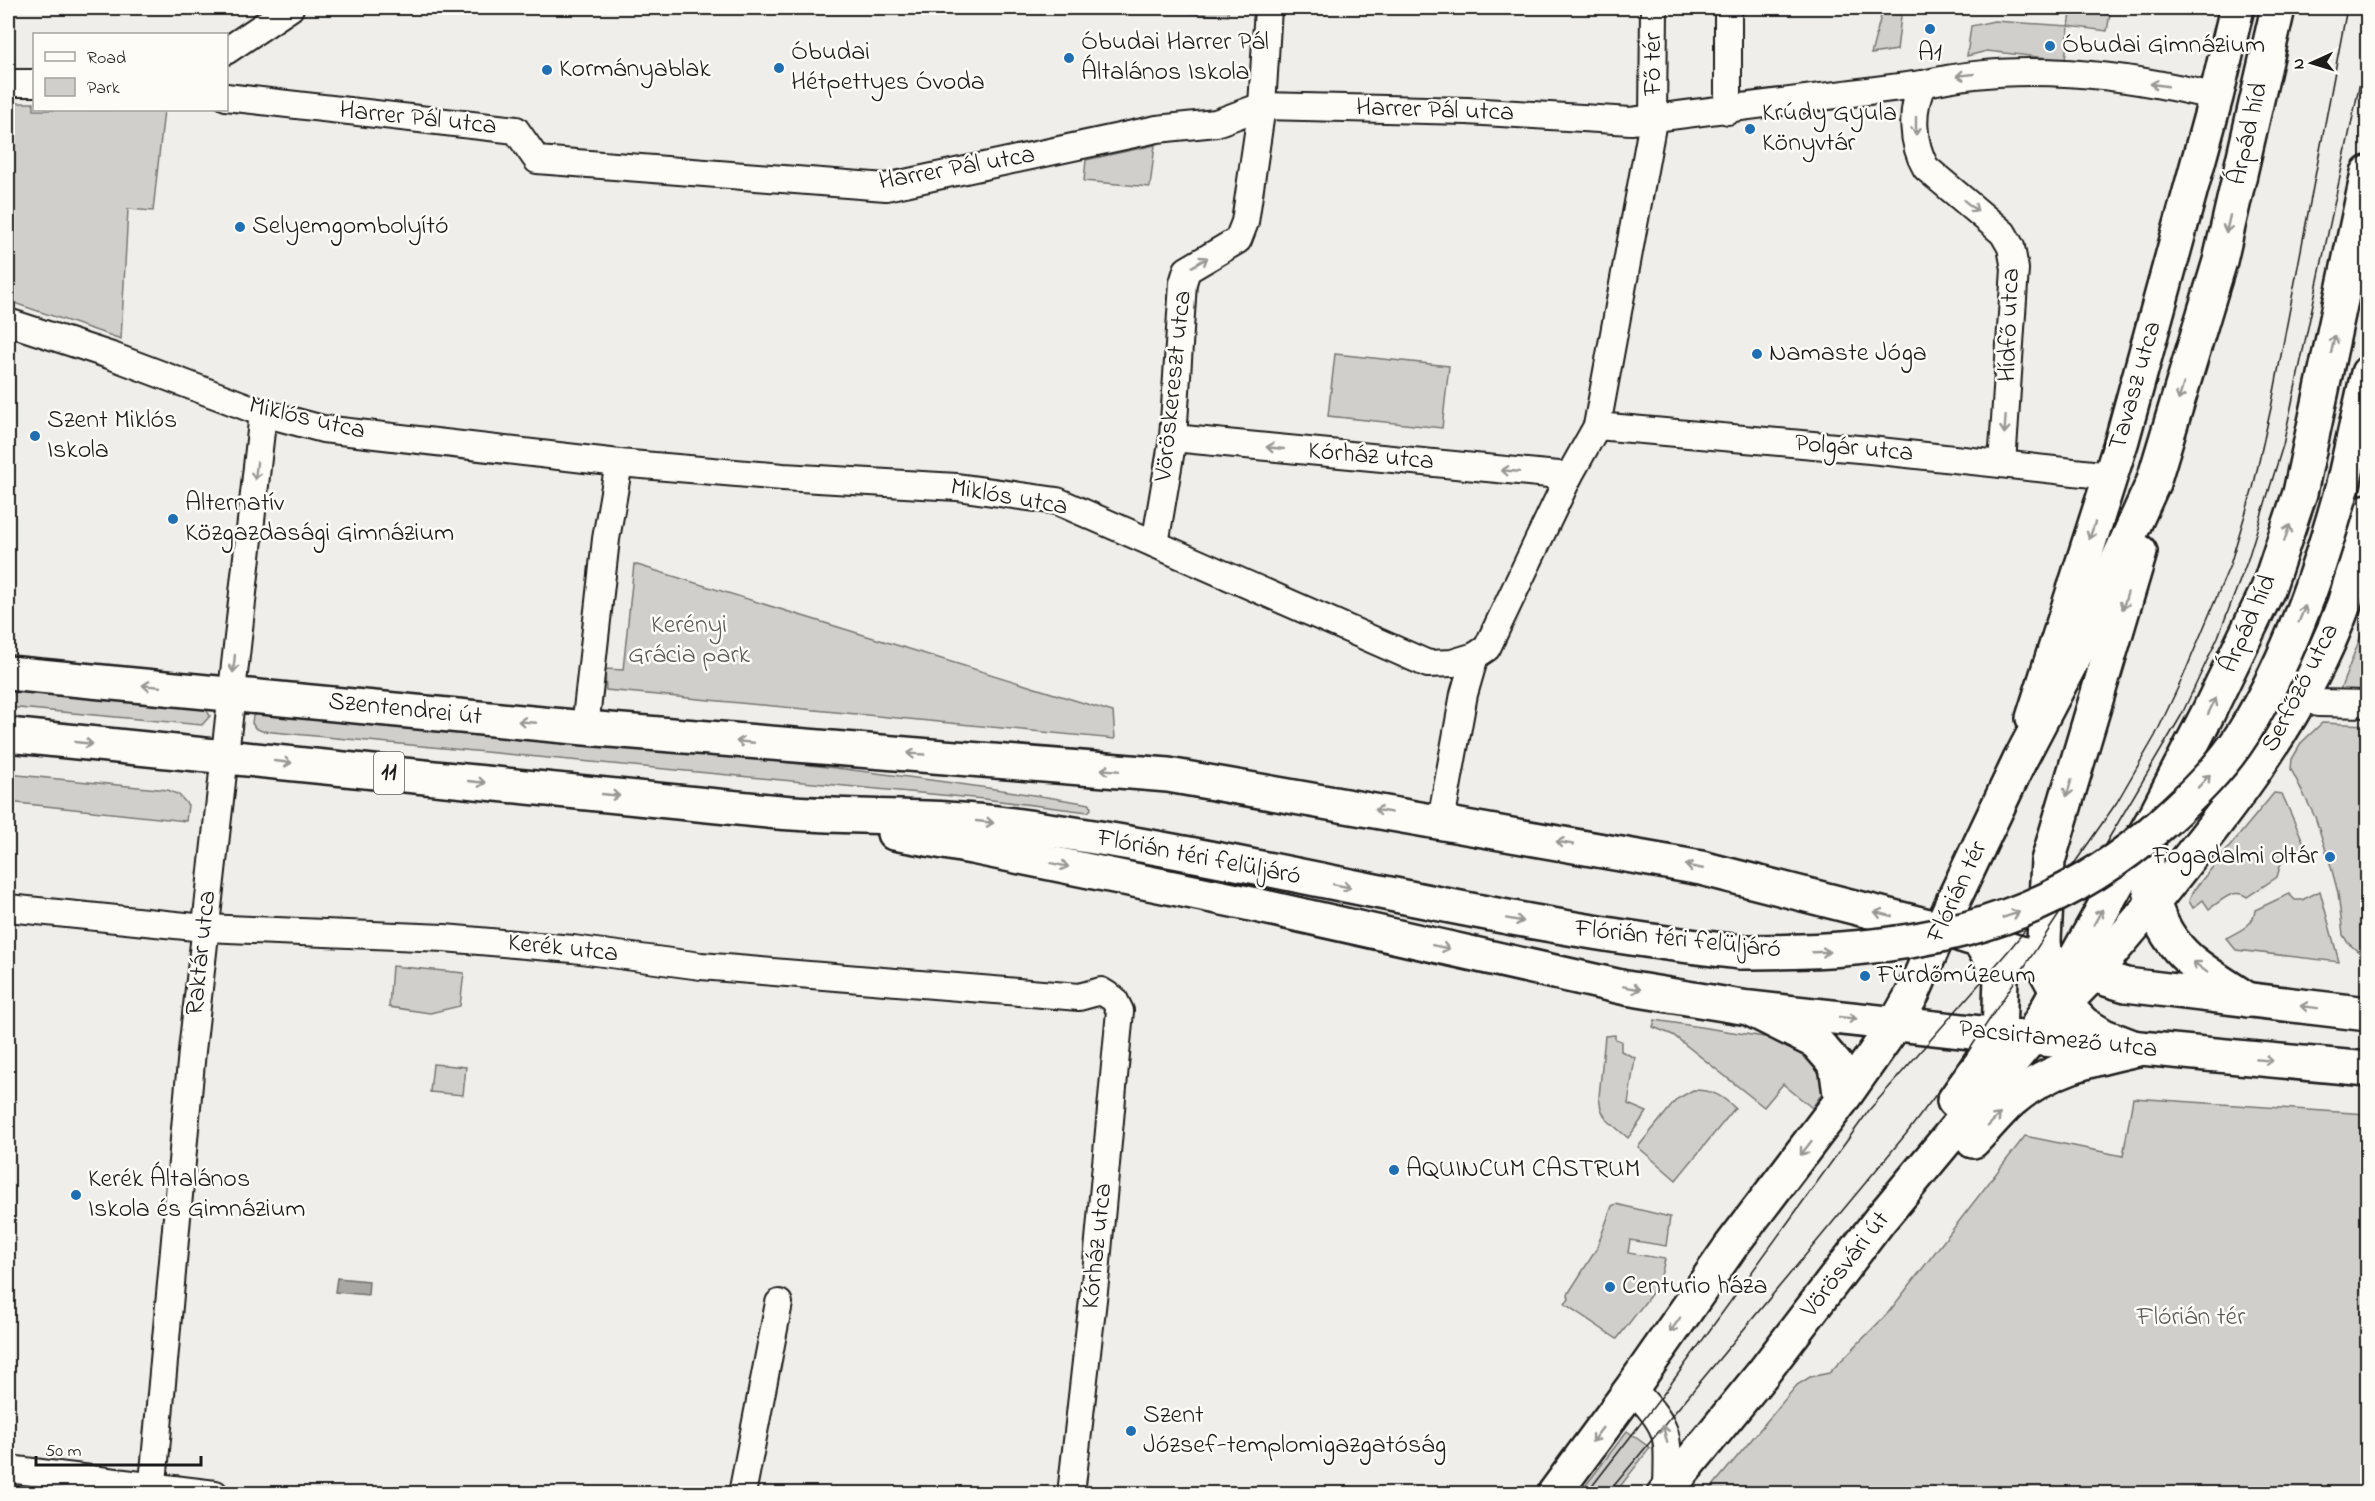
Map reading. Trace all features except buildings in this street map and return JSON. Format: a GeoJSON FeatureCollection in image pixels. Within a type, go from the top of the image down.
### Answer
{"type":"FeatureCollection","features":[{"type":"Feature","properties":{"kind":"main road","name":"Tavasz utca"},"geometry":{"type":"LineString","coordinates":[[2020,760],[2063,617],[2111,476],[2216,97],[2237,8]]}},
{"type":"Feature","properties":{"kind":"main road","name":"Árpád híd"},"geometry":{"type":"LineString","coordinates":[[2020,760],[2076,653],[2153,483],[2220,261],[2278,8]]}},
{"type":"Feature","properties":{"kind":"main road","name":"Árpád híd"},"geometry":{"type":"LineString","coordinates":[[2065,980],[2156,814],[2268,589],[2300,493],[2367,173]]}},
{"type":"Feature","properties":{"kind":"main road","name":"Flórián téri felüljáró"},"geometry":{"type":"LineString","coordinates":[[775,812],[927,816],[1099,838],[1494,916],[1678,946],[1741,952],[1832,951],[1895,945],[1941,935],[2037,906],[2087,879],[2131,850],[2208,778],[2243,733],[2280,665],[2324,556],[2366,384]]}},
{"type":"Feature","properties":{"kind":"main road"},"geometry":{"type":"LineString","coordinates":[[2138,1049],[2094,1030],[2065,980],[2044,907],[2048,861],[2139,559],[2153,483]]}},
{"type":"Feature","properties":{"kind":"main road","name":"Serfőző utca"},"geometry":{"type":"LineString","coordinates":[[2065,980],[2153,903],[2266,758],[2303,696],[2344,603],[2367,511]]}},
{"type":"Feature","properties":{"kind":"main road","name":"Szentendrei út"},"geometry":{"type":"LineString","coordinates":[[8,673],[803,747],[963,756],[1445,798],[1701,868],[1940,928]]}},
{"type":"Feature","properties":{"kind":"main road","name":"11"},"geometry":{"type":"LineString","coordinates":[[8,735],[775,812]]}},
{"type":"Feature","properties":{"kind":"main road","name":"Flórián tér"},"geometry":{"type":"LineString","coordinates":[[1896,1023],[1913,993],[1940,928],[2020,760]]}},
{"type":"Feature","properties":{"kind":"main road"},"geometry":{"type":"LineString","coordinates":[[775,812],[972,847],[1253,905],[1626,988],[1748,1008],[1816,1042],[1836,1065],[1841,1101]]}},
{"type":"Feature","properties":{"kind":"main road"},"geometry":{"type":"LineString","coordinates":[[2156,814],[2149,836],[2146,858],[2153,903],[2165,929],[2188,959],[2248,1000]]}},
{"type":"Feature","properties":{"kind":"main road"},"geometry":{"type":"LineString","coordinates":[[1940,928],[1979,940],[2065,980],[2126,985],[2367,1014]]}},
{"type":"Feature","properties":{"kind":"main road"},"geometry":{"type":"LineString","coordinates":[[1915,1181],[1938,1122],[1999,1035],[2001,977],[1979,940]]}},
{"type":"Feature","properties":{"kind":"main road","name":"Vörösvári út"},"geometry":{"type":"LineString","coordinates":[[1665,1492],[1763,1372],[1879,1221],[1915,1181],[2031,1038],[2065,980]]}},
{"type":"Feature","properties":{"kind":"main road","name":"Pacsirtamező utca"},"geometry":{"type":"LineString","coordinates":[[1748,1008],[2138,1049],[2367,1069]]}},
{"type":"Feature","properties":{"kind":"main road"},"geometry":{"type":"LineString","coordinates":[[1554,1494],[1632,1388],[1731,1246],[1841,1101],[1896,1023]]}},
{"type":"Feature","properties":{"kind":"main road"},"geometry":{"type":"LineString","coordinates":[[1915,1181],[1960,1155],[2012,1100],[2053,1073],[2083,1061],[2138,1049]]}},
{"type":"Feature","properties":{"kind":"street"},"geometry":{"type":"LineString","coordinates":[[228,50],[290,8]]}},
{"type":"Feature","properties":{"kind":"street","name":"Vöröskereszt utca"},"geometry":{"type":"LineString","coordinates":[[1155,544],[1173,438],[1183,283],[1187,270],[1238,240],[1245,222],[1262,106],[1268,8]]}},
{"type":"Feature","properties":{"kind":"street","name":"Fő tér"},"geometry":{"type":"LineString","coordinates":[[1654,8],[1642,121],[1763,107],[1923,84]]}},
{"type":"Feature","properties":{"kind":"street"},"geometry":{"type":"LineString","coordinates":[[1728,8],[1728,111]]}},
{"type":"Feature","properties":{"kind":"street"},"geometry":{"type":"LineString","coordinates":[[1923,84],[1960,75],[2030,71],[2114,79],[2216,97]]}},
{"type":"Feature","properties":{"kind":"street"},"geometry":{"type":"LineString","coordinates":[[8,83],[33,82]]}},
{"type":"Feature","properties":{"kind":"street","name":"Hídfő utca"},"geometry":{"type":"LineString","coordinates":[[1923,84],[1915,99],[1916,143],[1920,159],[1926,168],[2003,233],[2011,247],[2015,269],[2002,464]]}},
{"type":"Feature","properties":{"kind":"street","name":"Harrer Pál utca"},"geometry":{"type":"LineString","coordinates":[[228,97],[516,130],[537,160],[886,187],[1157,129],[1216,123],[1262,106],[1467,111],[1642,121]]}},
{"type":"Feature","properties":{"kind":"street"},"geometry":{"type":"LineString","coordinates":[[1445,798],[1464,694],[1475,656],[1487,648],[1569,476],[1597,426],[1642,121]]}},
{"type":"Feature","properties":{"kind":"street","name":"Miklós utca"},"geometry":{"type":"LineString","coordinates":[[8,322],[112,356],[262,412],[323,429],[619,463],[957,487],[1057,501],[1392,650],[1428,663],[1452,663],[1475,656]]}},
{"type":"Feature","properties":{"kind":"street","name":"Raktár utca"},"geometry":{"type":"LineString","coordinates":[[152,1491],[205,928],[262,412]]}},
{"type":"Feature","properties":{"kind":"street","name":"Polgár utca"},"geometry":{"type":"LineString","coordinates":[[1597,426],[2111,476]]}},
{"type":"Feature","properties":{"kind":"street","name":"Kórház utca"},"geometry":{"type":"LineString","coordinates":[[1173,438],[1569,476]]}},
{"type":"Feature","properties":{"kind":"street"},"geometry":{"type":"LineString","coordinates":[[585,728],[606,539],[619,463]]}},
{"type":"Feature","properties":{"kind":"street"},"geometry":{"type":"LineString","coordinates":[[2303,696],[2318,703],[2367,704]]}},
{"type":"Feature","properties":{"kind":"street","name":"Kerék utca"},"geometry":{"type":"LineString","coordinates":[[8,908],[205,928],[456,939],[573,949],[701,966],[1078,997],[1101,991],[1114,999]]}},
{"type":"Feature","properties":{"kind":"street","name":"Kórház utca"},"geometry":{"type":"LineString","coordinates":[[1071,1494],[1096,1273],[1120,1011],[1114,999]]}},
{"type":"Feature","properties":{"kind":"street"},"geometry":{"type":"LineString","coordinates":[[742,1494],[779,1303]]}},
{"type":"Feature","properties":{"kind":"street"},"geometry":{"type":"LineString","coordinates":[[1632,1388],[1663,1424],[1666,1433],[1665,1492]]}},
{"type":"Feature","properties":{"kind":"street"},"geometry":{"type":"LineString","coordinates":[[8,1468],[152,1491],[215,1494]]}},
{"type":"Feature","properties":{"kind":"green space"},"geometry":{"type":"Polygon","coordinates":[[[1186,8],[1228,8],[1228,16],[1185,13],[1186,8]]]}},
{"type":"Feature","properties":{"kind":"green space"},"geometry":{"type":"Polygon","coordinates":[[[1883,8],[1902,8],[1897,50],[1871,54],[1883,8]]]}},
{"type":"Feature","properties":{"kind":"green space"},"geometry":{"type":"Polygon","coordinates":[[[2072,8],[2111,8],[2107,31],[2069,26],[2072,8]]]}},
{"type":"Feature","properties":{"kind":"green space"},"geometry":{"type":"Polygon","coordinates":[[[1994,21],[2069,26],[2065,60],[1987,51],[1967,56],[1971,26],[1994,21]]]}},
{"type":"Feature","properties":{"kind":"green space"},"geometry":{"type":"Polygon","coordinates":[[[8,103],[33,103],[33,111],[164,111],[153,211],[128,209],[121,339],[8,301],[8,103]]]}},
{"type":"Feature","properties":{"kind":"green space"},"geometry":{"type":"Polygon","coordinates":[[[1155,145],[1150,187],[1084,181],[1086,160],[1155,145]]]}},
{"type":"Feature","properties":{"kind":"green space"},"geometry":{"type":"Polygon","coordinates":[[[1335,354],[1449,366],[1442,428],[1328,416],[1335,354]]]}},
{"type":"Feature","properties":{"kind":"green space","name":"Kerényi Grácia park"},"geometry":{"type":"Polygon","coordinates":[[[634,564],[1113,712],[1115,739],[606,690],[605,669],[623,670],[634,564]]]}},
{"type":"Feature","properties":{"kind":"green space"},"geometry":{"type":"Polygon","coordinates":[[[2367,614],[2367,692],[2339,693],[2365,625],[2367,614]]]}},
{"type":"Feature","properties":{"kind":"green space"},"geometry":{"type":"Polygon","coordinates":[[[8,690],[201,707],[206,709],[210,716],[202,725],[8,707],[8,690]]]}},
{"type":"Feature","properties":{"kind":"green space"},"geometry":{"type":"Polygon","coordinates":[[[260,712],[676,751],[884,774],[1090,804],[1091,809],[1088,812],[984,799],[262,731],[255,728],[252,723],[253,716],[260,712]]]}},
{"type":"Feature","properties":{"kind":"green space"},"geometry":{"type":"Polygon","coordinates":[[[2322,723],[2367,725],[2367,959],[2348,943],[2343,935],[2338,893],[2330,863],[2315,817],[2291,769],[2292,759],[2302,742],[2322,723]]]}},
{"type":"Feature","properties":{"kind":"green space"},"geometry":{"type":"Polygon","coordinates":[[[8,774],[168,790],[179,795],[188,805],[186,821],[8,802],[8,774]]]}},
{"type":"Feature","properties":{"kind":"green space"},"geometry":{"type":"Polygon","coordinates":[[[2274,793],[2282,794],[2306,848],[2281,863],[2277,877],[2247,897],[2242,894],[2232,894],[2209,909],[2203,900],[2193,908],[2189,901],[2193,891],[2274,793]]]}},
{"type":"Feature","properties":{"kind":"green space"},"geometry":{"type":"Polygon","coordinates":[[[2320,891],[2339,962],[2236,950],[2226,938],[2249,924],[2255,910],[2289,894],[2295,900],[2302,900],[2320,891]]]}},
{"type":"Feature","properties":{"kind":"green space"},"geometry":{"type":"Polygon","coordinates":[[[392,966],[464,973],[460,1006],[430,1013],[389,1007],[392,966]]]}},
{"type":"Feature","properties":{"kind":"green space"},"geometry":{"type":"Polygon","coordinates":[[[1655,1020],[1784,1040],[1823,1061],[1823,1092],[1812,1108],[1783,1084],[1764,1107],[1673,1035],[1653,1027],[1655,1020]]]}},
{"type":"Feature","properties":{"kind":"green space"},"geometry":{"type":"Polygon","coordinates":[[[1615,1035],[1615,1039],[1621,1041],[1621,1051],[1635,1058],[1628,1104],[1647,1112],[1628,1138],[1606,1119],[1599,1097],[1605,1036],[1615,1035]]]}},
{"type":"Feature","properties":{"kind":"green space"},"geometry":{"type":"Polygon","coordinates":[[[433,1064],[466,1067],[463,1095],[430,1092],[433,1064]]]}},
{"type":"Feature","properties":{"kind":"green space"},"geometry":{"type":"Polygon","coordinates":[[[1693,1090],[1716,1094],[1735,1108],[1676,1180],[1638,1147],[1677,1099],[1693,1090]]]}},
{"type":"Feature","properties":{"kind":"green space","name":"Flórián tér"},"geometry":{"type":"Polygon","coordinates":[[[2133,1098],[2367,1114],[2367,1493],[1707,1493],[1797,1385],[1810,1377],[1829,1373],[1888,1313],[2025,1136],[2123,1156],[2133,1098]]]}},
{"type":"Feature","properties":{"kind":"green space"},"geometry":{"type":"Polygon","coordinates":[[[1616,1204],[1670,1217],[1666,1246],[1630,1240],[1628,1253],[1665,1259],[1659,1284],[1617,1339],[1565,1304],[1569,1299],[1568,1294],[1596,1250],[1612,1206],[1616,1204]]]}},
{"type":"Feature","properties":{"kind":"green space"},"geometry":{"type":"Polygon","coordinates":[[[1627,1431],[1650,1448],[1615,1493],[1580,1493],[1627,1431]]]}},
{"type":"Feature","properties":{"kind":"shaded area"},"geometry":{"type":"Polygon","coordinates":[[[337,1278],[369,1281],[368,1295],[335,1292],[337,1278]]]}},
{"type":"Feature","properties":{"kind":"tram line"},"geometry":{"type":"LineString","coordinates":[[1586,1494],[1662,1396],[1870,1109],[2044,907],[2117,802],[2155,736],[2183,677],[2230,565],[2253,488],[2271,408],[2347,8]]}},
{"type":"Feature","properties":{"kind":"tram line"},"geometry":{"type":"LineString","coordinates":[[1607,1494],[1906,1134],[1966,1055],[2103,848],[2181,716],[2218,637],[2247,562],[2283,445],[2368,45]]}},
{"type":"Feature","properties":{"kind":"place","name":"A1"},"geometry":{"type":"Point","coordinates":[1930,29]}},
{"type":"Feature","properties":{"kind":"place","name":"Óbudai Gimnázium"},"geometry":{"type":"Point","coordinates":[2050,46]}},
{"type":"Feature","properties":{"kind":"place","name":"Óbudai Harrer Pál Általános Iskola"},"geometry":{"type":"Point","coordinates":[1069,58]}},
{"type":"Feature","properties":{"kind":"place","name":"Óbudai Hétpettyes Óvoda"},"geometry":{"type":"Point","coordinates":[779,68]}},
{"type":"Feature","properties":{"kind":"place","name":"Kormányablak"},"geometry":{"type":"Point","coordinates":[547,70]}},
{"type":"Feature","properties":{"kind":"place","name":"Krúdy Gyula Könyvtár"},"geometry":{"type":"Point","coordinates":[1750,129]}},
{"type":"Feature","properties":{"kind":"place","name":"Selyemgombolyító"},"geometry":{"type":"Point","coordinates":[240,227]}},
{"type":"Feature","properties":{"kind":"place","name":"Namaste Jóga"},"geometry":{"type":"Point","coordinates":[1757,354]}},
{"type":"Feature","properties":{"kind":"place","name":"Szent Miklós Iskola"},"geometry":{"type":"Point","coordinates":[35,436]}},
{"type":"Feature","properties":{"kind":"place","name":"Alternatív Közgazdasági Gimnázium"},"geometry":{"type":"Point","coordinates":[173,519]}},
{"type":"Feature","properties":{"kind":"place","name":"Fogadalmi oltár"},"geometry":{"type":"Point","coordinates":[2330,857]}},
{"type":"Feature","properties":{"kind":"place","name":"Fürdőmúzeum"},"geometry":{"type":"Point","coordinates":[1865,976]}},
{"type":"Feature","properties":{"kind":"place","name":"AQUINCUM CASTRUM"},"geometry":{"type":"Point","coordinates":[1394,1170]}},
{"type":"Feature","properties":{"kind":"place","name":"Kerék Általános Iskola és Gimnázium"},"geometry":{"type":"Point","coordinates":[76,1195]}},
{"type":"Feature","properties":{"kind":"place","name":"Centurio háza"},"geometry":{"type":"Point","coordinates":[1610,1287]}},
{"type":"Feature","properties":{"kind":"place","name":"Szent József-templomigazgatóság"},"geometry":{"type":"Point","coordinates":[1131,1431]}}]}
